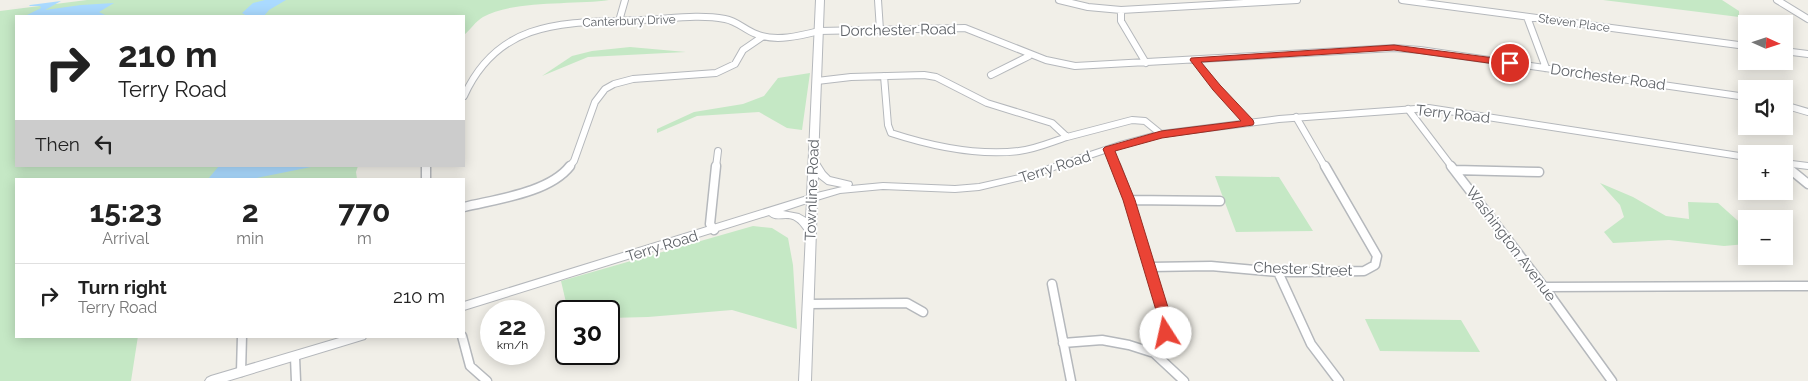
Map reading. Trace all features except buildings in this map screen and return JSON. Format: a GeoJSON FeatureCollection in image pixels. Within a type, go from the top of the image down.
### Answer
{"type":"FeatureCollection","features":[{"type":"Feature","properties":{"kind":"street"},"geometry":{"type":"LineString","coordinates":[[619,21],[625,0]]}},
{"type":"Feature","properties":{"kind":"street","name":"Townline Road"},"geometry":{"type":"LineString","coordinates":[[805,381],[820,0]]}},
{"type":"Feature","properties":{"kind":"street"},"geometry":{"type":"LineString","coordinates":[[878,0],[880,30]]}},
{"type":"Feature","properties":{"kind":"street"},"geometry":{"type":"LineString","coordinates":[[1059,0],[1088,7],[1121,10],[1297,0]]}},
{"type":"Feature","properties":{"kind":"street","name":"Steven Place"},"geometry":{"type":"LineString","coordinates":[[1402,0],[1738,45]]}},
{"type":"Feature","properties":{"kind":"street"},"geometry":{"type":"LineString","coordinates":[[1777,0],[1808,19]]}},
{"type":"Feature","properties":{"kind":"street"},"geometry":{"type":"LineString","coordinates":[[1121,10],[1121,21],[1146,62]]}},
{"type":"Feature","properties":{"kind":"street"},"geometry":{"type":"LineString","coordinates":[[1526,17],[1546,68]]}},
{"type":"Feature","properties":{"kind":"street","name":"Canterbury Drive"},"geometry":{"type":"LineString","coordinates":[[465,94],[482,64],[499,48],[520,36],[559,25],[722,18],[734,20],[762,37]]}},
{"type":"Feature","properties":{"kind":"street","name":"Dorchester Road"},"geometry":{"type":"LineString","coordinates":[[819,31],[965,28],[987,34],[1029,56],[1054,64],[1075,66],[1394,48],[1420,50],[1738,96]]}},
{"type":"Feature","properties":{"kind":"street"},"geometry":{"type":"LineString","coordinates":[[465,207],[540,187],[562,176],[570,169],[574,162],[599,95],[614,84],[633,78],[716,73],[735,64],[743,50],[762,37],[805,35],[819,31]]}},
{"type":"Feature","properties":{"kind":"street"},"geometry":{"type":"LineString","coordinates":[[1793,52],[1808,54]]}},
{"type":"Feature","properties":{"kind":"street"},"geometry":{"type":"LineString","coordinates":[[992,75],[1029,56]]}},
{"type":"Feature","properties":{"kind":"street"},"geometry":{"type":"LineString","coordinates":[[1195,60],[1216,88],[1249,123]]}},
{"type":"Feature","properties":{"kind":"street"},"geometry":{"type":"LineString","coordinates":[[816,81],[852,77],[924,75],[936,77],[986,103],[1052,123],[1067,137]]}},
{"type":"Feature","properties":{"kind":"street"},"geometry":{"type":"LineString","coordinates":[[884,76],[888,125],[891,134],[905,138],[1001,152],[1020,151],[1132,120],[1145,121],[1161,134]]}},
{"type":"Feature","properties":{"kind":"street","name":"Terry Road"},"geometry":{"type":"LineString","coordinates":[[465,306],[839,190],[883,186],[979,188],[1018,179],[1161,134],[1296,117],[1429,108],[1738,156]]}},
{"type":"Feature","properties":{"kind":"street"},"geometry":{"type":"LineString","coordinates":[[1793,108],[1808,112]]}},
{"type":"Feature","properties":{"kind":"street","name":"Washington Avenue"},"geometry":{"type":"LineString","coordinates":[[1408,109],[1544,287],[1612,381]]}},
{"type":"Feature","properties":{"kind":"street","name":"Chester Street"},"geometry":{"type":"LineString","coordinates":[[1150,267],[1211,266],[1278,272],[1364,271],[1375,265],[1377,256],[1296,117]]}},
{"type":"Feature","properties":{"kind":"street"},"geometry":{"type":"LineString","coordinates":[[814,147],[818,174],[824,179],[837,184],[883,186]]}},
{"type":"Feature","properties":{"kind":"street"},"geometry":{"type":"LineString","coordinates":[[1109,149],[1129,200],[1165,317],[1166,333],[1154,352]]}},
{"type":"Feature","properties":{"kind":"street"},"geometry":{"type":"LineString","coordinates":[[714,230],[710,224],[718,151]]}},
{"type":"Feature","properties":{"kind":"street"},"geometry":{"type":"LineString","coordinates":[[1793,164],[1808,166]]}},
{"type":"Feature","properties":{"kind":"street"},"geometry":{"type":"LineString","coordinates":[[1455,170],[1538,172]]}},
{"type":"Feature","properties":{"kind":"street"},"geometry":{"type":"LineString","coordinates":[[1793,171],[1808,184]]}},
{"type":"Feature","properties":{"kind":"street"},"geometry":{"type":"LineString","coordinates":[[1129,200],[1220,201]]}},
{"type":"Feature","properties":{"kind":"street"},"geometry":{"type":"LineString","coordinates":[[741,221],[776,214],[792,214],[805,222],[811,235]]}},
{"type":"Feature","properties":{"kind":"street"},"geometry":{"type":"LineString","coordinates":[[1278,272],[1316,353],[1339,381]]}},
{"type":"Feature","properties":{"kind":"street"},"geometry":{"type":"LineString","coordinates":[[1052,284],[1071,381]]}},
{"type":"Feature","properties":{"kind":"street"},"geometry":{"type":"LineString","coordinates":[[1544,287],[1808,286]]}},
{"type":"Feature","properties":{"kind":"street"},"geometry":{"type":"LineString","coordinates":[[808,304],[907,303],[924,312]]}},
{"type":"Feature","properties":{"kind":"street"},"geometry":{"type":"LineString","coordinates":[[241,372],[242,338]]}},
{"type":"Feature","properties":{"kind":"street"},"geometry":{"type":"LineString","coordinates":[[211,381],[355,338]]}},
{"type":"Feature","properties":{"kind":"street"},"geometry":{"type":"LineString","coordinates":[[463,338],[470,366],[487,381]]}},
{"type":"Feature","properties":{"kind":"street"},"geometry":{"type":"LineString","coordinates":[[1063,343],[1102,340],[1154,352],[1184,381]]}},
{"type":"Feature","properties":{"kind":"street"},"geometry":{"type":"LineString","coordinates":[[295,357],[296,381]]}},
{"type":"Feature","properties":{"kind":"green space"},"geometry":{"type":"Polygon","coordinates":[[[87,0],[609,0],[527,5],[510,8],[483,17],[465,34],[465,15],[15,15],[15,167],[358,167],[357,178],[15,178],[15,338],[138,338],[131,381],[0,381],[0,11],[87,0]]]}},
{"type":"Feature","properties":{"kind":"green space"},"geometry":{"type":"Polygon","coordinates":[[[1603,0],[1722,0],[1739,11],[1738,17],[1603,0]]]}},
{"type":"Feature","properties":{"kind":"green space"},"geometry":{"type":"Polygon","coordinates":[[[630,47],[686,52],[588,57],[542,76],[572,56],[592,51],[630,47]]]}},
{"type":"Feature","properties":{"kind":"green space"},"geometry":{"type":"Polygon","coordinates":[[[810,73],[802,130],[787,128],[759,112],[697,116],[657,133],[657,129],[694,112],[743,104],[764,96],[778,78],[810,73]]]}},
{"type":"Feature","properties":{"kind":"green space"},"geometry":{"type":"Polygon","coordinates":[[[1215,176],[1279,177],[1313,231],[1236,232],[1215,176]]]}},
{"type":"Feature","properties":{"kind":"green space"},"geometry":{"type":"Polygon","coordinates":[[[1600,183],[1633,197],[1666,216],[1689,219],[1688,202],[1718,203],[1738,221],[1738,245],[1724,246],[1669,240],[1613,243],[1604,232],[1624,217],[1620,205],[1600,183]]]}},
{"type":"Feature","properties":{"kind":"green space"},"geometry":{"type":"Polygon","coordinates":[[[753,226],[772,228],[788,238],[793,265],[797,329],[732,310],[620,318],[620,300],[565,300],[561,281],[753,226]]]}},
{"type":"Feature","properties":{"kind":"green space"},"geometry":{"type":"Polygon","coordinates":[[[1365,319],[1461,320],[1480,352],[1380,351],[1365,319]]]}},
{"type":"Feature","properties":{"kind":"water"},"geometry":{"type":"Polygon","coordinates":[[[265,0],[286,0],[269,10],[265,15],[245,15],[242,13],[253,3],[265,0]]]}},
{"type":"Feature","properties":{"kind":"water"},"geometry":{"type":"Polygon","coordinates":[[[61,1],[45,10],[114,3],[99,12],[105,15],[27,15],[41,8],[40,6],[30,5],[61,1]]]}},
{"type":"Feature","properties":{"kind":"water"},"geometry":{"type":"Polygon","coordinates":[[[218,167],[311,167],[256,178],[209,178],[218,167]]]}},
{"type":"Feature","properties":{"kind":"route"},"geometry":{"type":"LineString","coordinates":[[1166,333],[1165,317],[1150,267],[1129,200],[1109,149],[1161,134],[1249,123],[1216,88],[1195,60],[1394,48],[1510,63]]}}]}
